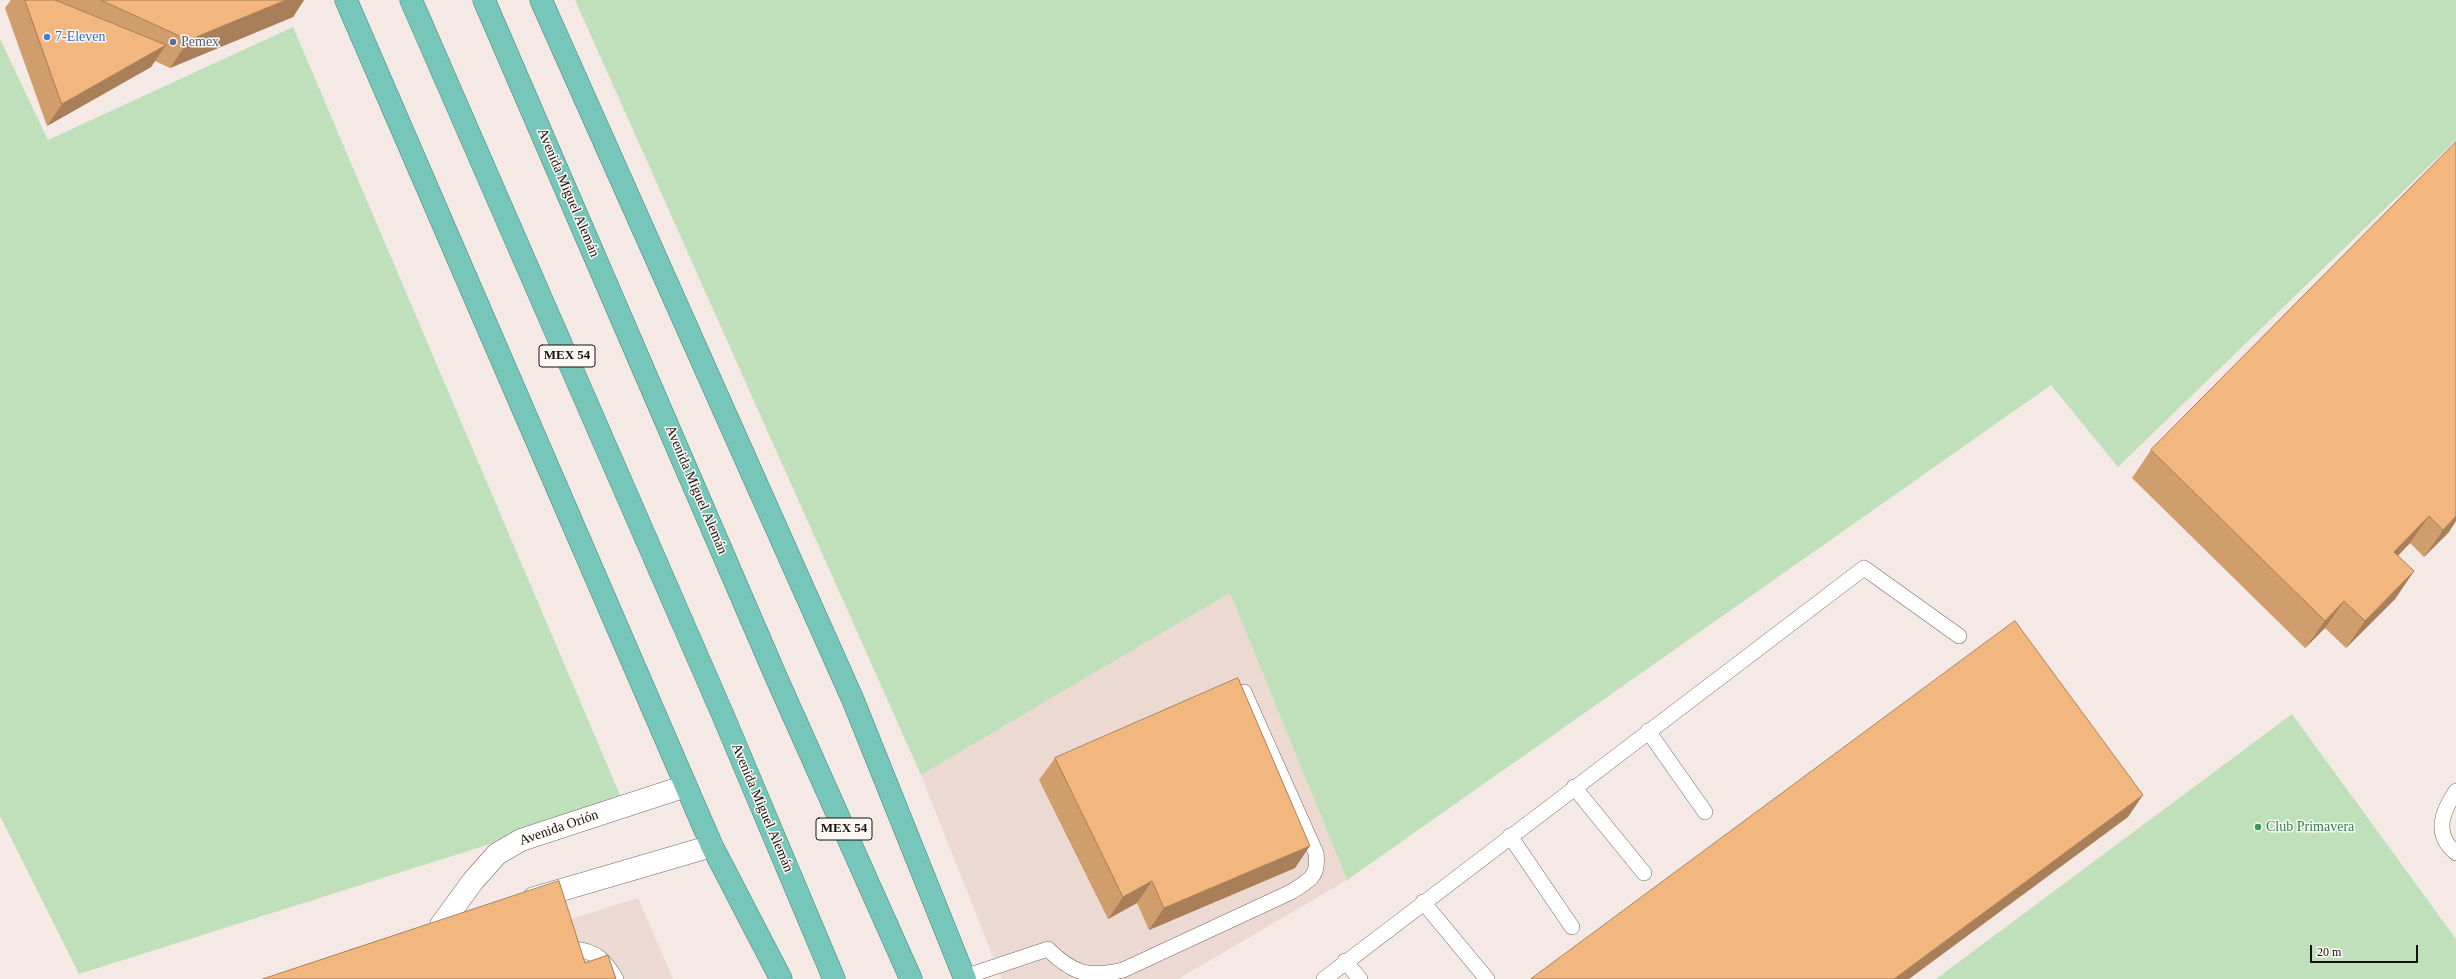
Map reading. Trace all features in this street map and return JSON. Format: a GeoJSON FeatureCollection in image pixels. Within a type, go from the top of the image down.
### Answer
{"type":"FeatureCollection","features":[{"type":"Feature","properties":{"kind":"highway"},"geometry":{"type":"LineString","coordinates":[[346,0],[712,846],[781,979]]}},
{"type":"Feature","properties":{"kind":"highway","name":"Avenida Miguel Alemán"},"geometry":{"type":"LineString","coordinates":[[411,0],[722,713],[834,979]]}},
{"type":"Feature","properties":{"kind":"highway","name":"Avenida Miguel Alemán"},"geometry":{"type":"LineString","coordinates":[[484,0],[777,679],[911,979]]}},
{"type":"Feature","properties":{"kind":"highway"},"geometry":{"type":"LineString","coordinates":[[542,0],[853,700],[965,978]]}},
{"type":"Feature","properties":{"kind":"street","name":"Avenida Orión"},"geometry":{"type":"LineString","coordinates":[[441,925],[473,881],[497,854],[521,840],[686,786]]}},
{"type":"Feature","properties":{"kind":"street"},"geometry":{"type":"LineString","coordinates":[[516,903],[712,846]]}},
{"type":"Feature","properties":{"kind":"street"},"geometry":{"type":"LineString","coordinates":[[418,932],[471,916]]}},
{"type":"Feature","properties":{"kind":"lane"},"geometry":{"type":"LineString","coordinates":[[1324,979],[1345,961],[1864,568],[1959,636]]}},
{"type":"Feature","properties":{"kind":"lane"},"geometry":{"type":"LineString","coordinates":[[965,978],[1048,949],[1065,966],[1082,972],[1103,975],[1123,970],[1291,892],[1312,878],[1318,867],[1316,853],[1244,692]]}},
{"type":"Feature","properties":{"kind":"lane"},"geometry":{"type":"LineString","coordinates":[[1648,731],[1705,812]]}},
{"type":"Feature","properties":{"kind":"lane"},"geometry":{"type":"LineString","coordinates":[[1574,787],[1644,873]]}},
{"type":"Feature","properties":{"kind":"lane"},"geometry":{"type":"LineString","coordinates":[[2456,791],[2441,818],[2443,836],[2456,853]]}},
{"type":"Feature","properties":{"kind":"lane"},"geometry":{"type":"LineString","coordinates":[[1510,836],[1572,927]]}},
{"type":"Feature","properties":{"kind":"lane"},"geometry":{"type":"LineString","coordinates":[[1423,902],[1487,979]]}},
{"type":"Feature","properties":{"kind":"lane"},"geometry":{"type":"LineString","coordinates":[[574,949],[589,950],[608,967],[616,979]]}},
{"type":"Feature","properties":{"kind":"lane"},"geometry":{"type":"LineString","coordinates":[[1345,961],[1360,979]]}},
{"type":"Feature","properties":{"kind":"shaded area"},"geometry":{"type":"Polygon","coordinates":[[[1230,593],[1347,880],[1178,979],[1002,979],[921,775],[1230,593]]]}},
{"type":"Feature","properties":{"kind":"shaded area"},"geometry":{"type":"Polygon","coordinates":[[[638,898],[673,979],[379,979],[638,898]]]}},
{"type":"Feature","properties":{"kind":"green space"},"geometry":{"type":"Polygon","coordinates":[[[575,0],[2456,0],[2456,140],[2118,467],[2051,385],[1347,880],[1230,593],[921,775],[575,0]]]}},
{"type":"Feature","properties":{"kind":"green space"},"geometry":{"type":"Polygon","coordinates":[[[293,27],[623,802],[79,974],[0,816],[0,39],[48,140],[293,27]]]}},
{"type":"Feature","properties":{"kind":"green space","name":"Club Primavera"},"geometry":{"type":"Polygon","coordinates":[[[2292,714],[2456,939],[2456,979],[1936,979],[2292,714]]]}},
{"type":"Feature","properties":{"kind":"building"},"geometry":{"type":"Polygon","coordinates":[[[25,0],[55,0],[166,45],[62,104],[25,0]]]}},
{"type":"Feature","properties":{"kind":"building"},"geometry":{"type":"Polygon","coordinates":[[[101,0],[286,0],[189,40],[101,0]]]}},
{"type":"Feature","properties":{"kind":"building"},"geometry":{"type":"Polygon","coordinates":[[[2456,142],[2456,516],[2443,530],[2429,516],[2394,552],[2414,571],[2365,621],[2344,601],[2325,621],[2151,450],[2456,142]]]}},
{"type":"Feature","properties":{"kind":"building"},"geometry":{"type":"Polygon","coordinates":[[[2015,621],[2143,795],[1894,979],[1531,979],[2015,621]]]}},
{"type":"Feature","properties":{"kind":"building"},"geometry":{"type":"Polygon","coordinates":[[[1238,678],[1310,846],[1164,908],[1152,881],[1123,897],[1055,758],[1238,678]]]}},
{"type":"Feature","properties":{"kind":"building"},"geometry":{"type":"Polygon","coordinates":[[[559,881],[585,963],[608,955],[616,979],[263,979],[559,881]]]}},
{"type":"Feature","properties":{"kind":"place","name":"7-Eleven"},"geometry":{"type":"Point","coordinates":[47,37]}},
{"type":"Feature","properties":{"kind":"place","name":"Pemex"},"geometry":{"type":"Point","coordinates":[173,42]}},
{"type":"Feature","properties":{"kind":"place","name":"Club Primavera"},"geometry":{"type":"Point","coordinates":[2258,827]}}]}
